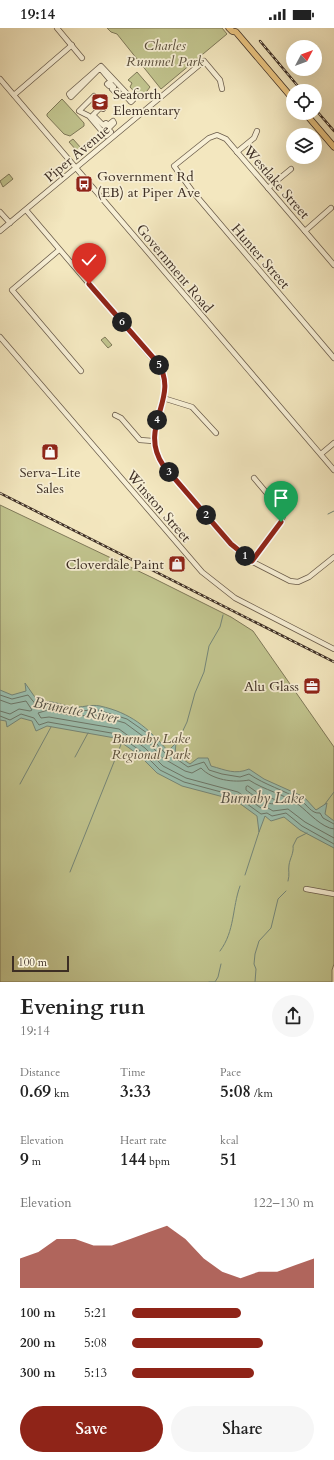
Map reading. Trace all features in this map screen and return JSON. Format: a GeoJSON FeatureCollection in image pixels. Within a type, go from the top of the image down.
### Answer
{"type":"FeatureCollection","features":[{"type":"Feature","properties":{"kind":"main road"},"geometry":{"type":"LineString","coordinates":[[229,28],[232,32],[236,30],[286,91]]}},
{"type":"Feature","properties":{"kind":"main road"},"geometry":{"type":"LineString","coordinates":[[311,120],[334,146]]}},
{"type":"Feature","properties":{"kind":"street"},"geometry":{"type":"LineString","coordinates":[[57,28],[82,58]]}},
{"type":"Feature","properties":{"kind":"street"},"geometry":{"type":"LineString","coordinates":[[14,95],[72,45]]}},
{"type":"Feature","properties":{"kind":"street","name":"Piper Avenue"},"geometry":{"type":"LineString","coordinates":[[0,231],[204,61],[220,80],[222,89]]}},
{"type":"Feature","properties":{"kind":"street"},"geometry":{"type":"LineString","coordinates":[[101,66],[133,100],[131,102],[126,96],[122,97],[120,94],[118,95],[112,89],[114,87],[111,84],[109,86],[108,84],[111,80],[100,68],[71,97],[69,95],[101,66]]}},
{"type":"Feature","properties":{"kind":"street","name":"Government Road"},"geometry":{"type":"LineString","coordinates":[[0,79],[334,470]]}},
{"type":"Feature","properties":{"kind":"street"},"geometry":{"type":"LineString","coordinates":[[94,96],[103,109],[101,107],[93,115],[103,125],[106,123],[108,125],[113,121],[114,123],[108,128],[111,132],[106,136],[88,116],[79,110],[94,96]]}},
{"type":"Feature","properties":{"kind":"street"},"geometry":{"type":"LineString","coordinates":[[237,152],[254,138],[257,130]]}},
{"type":"Feature","properties":{"kind":"street","name":"Westlake Street"},"geometry":{"type":"LineString","coordinates":[[174,166],[209,138],[217,136],[226,139],[334,265]]}},
{"type":"Feature","properties":{"kind":"street","name":"Hunter Street"},"geometry":{"type":"LineString","coordinates":[[174,166],[192,192],[334,358]]}},
{"type":"Feature","properties":{"kind":"street"},"geometry":{"type":"LineString","coordinates":[[268,188],[291,169]]}},
{"type":"Feature","properties":{"kind":"street"},"geometry":{"type":"LineString","coordinates":[[305,231],[331,208]]}},
{"type":"Feature","properties":{"kind":"street"},"geometry":{"type":"LineString","coordinates":[[26,210],[159,366],[164,380],[163,398],[153,441],[156,454],[163,465],[231,544],[252,561],[290,581],[298,582],[309,577],[334,557]]}},
{"type":"Feature","properties":{"kind":"street"},"geometry":{"type":"LineString","coordinates":[[0,212],[10,223]]}},
{"type":"Feature","properties":{"kind":"street"},"geometry":{"type":"LineString","coordinates":[[60,250],[12,290],[81,371]]}},
{"type":"Feature","properties":{"kind":"street","name":"Winston Street"},"geometry":{"type":"LineString","coordinates":[[0,337],[202,572],[236,598],[334,649]]}},
{"type":"Feature","properties":{"kind":"street"},"geometry":{"type":"LineString","coordinates":[[163,398],[192,407],[216,433]]}},
{"type":"Feature","properties":{"kind":"street"},"geometry":{"type":"LineString","coordinates":[[115,415],[121,418],[140,440],[153,441]]}},
{"type":"Feature","properties":{"kind":"street"},"geometry":{"type":"LineString","coordinates":[[321,454],[334,443]]}},
{"type":"Feature","properties":{"kind":"street"},"geometry":{"type":"LineString","coordinates":[[252,561],[281,522],[283,516],[282,510],[254,478]]}},
{"type":"Feature","properties":{"kind":"street"},"geometry":{"type":"LineString","coordinates":[[306,889],[334,894]]}},
{"type":"Feature","properties":{"kind":"green space","name":"Charles Rummel Park"},"geometry":{"type":"Polygon","coordinates":[[[107,28],[222,28],[227,34],[161,89],[117,34],[111,32],[107,28]]]}},
{"type":"Feature","properties":{"kind":"green space"},"geometry":{"type":"Polygon","coordinates":[[[137,72],[150,87],[141,99],[130,87],[132,83],[128,80],[137,72]]]}},
{"type":"Feature","properties":{"kind":"green space"},"geometry":{"type":"Polygon","coordinates":[[[62,99],[84,123],[84,126],[70,136],[64,134],[47,116],[47,114],[62,99]]]}},
{"type":"Feature","properties":{"kind":"green space"},"geometry":{"type":"Polygon","coordinates":[[[73,139],[81,148],[77,151],[69,142],[73,139]]]}},
{"type":"Feature","properties":{"kind":"green space"},"geometry":{"type":"Polygon","coordinates":[[[9,174],[13,179],[3,187],[0,181],[9,174]]]}},
{"type":"Feature","properties":{"kind":"green space"},"geometry":{"type":"Polygon","coordinates":[[[105,337],[112,345],[108,348],[101,340],[105,337]]]}},
{"type":"Feature","properties":{"kind":"green space","name":"Burnaby Lake Regional Park"},"geometry":{"type":"Polygon","coordinates":[[[0,505],[153,578],[231,617],[253,631],[334,747],[334,964],[332,970],[332,982],[0,982],[0,505]]]}},
{"type":"Feature","properties":{"kind":"water","name":"Burnaby Lake"},"geometry":{"type":"Polygon","coordinates":[[[25,683],[39,703],[52,702],[72,707],[100,706],[130,717],[153,735],[168,751],[176,743],[175,754],[190,764],[198,758],[208,758],[211,766],[235,772],[249,769],[264,779],[304,797],[316,810],[327,803],[325,814],[334,821],[334,848],[300,830],[284,817],[271,821],[265,816],[259,832],[257,816],[235,800],[182,786],[157,773],[139,755],[115,738],[47,726],[36,731],[32,721],[21,718],[7,727],[6,721],[0,720],[0,690],[12,695],[26,691],[25,683]]]}},
{"type":"Feature","properties":{"kind":"waterway"},"geometry":{"type":"LineString","coordinates":[[328,514],[334,511]]}},
{"type":"Feature","properties":{"kind":"waterway"},"geometry":{"type":"LineString","coordinates":[[177,743],[187,722],[195,693],[204,672],[209,646],[220,627],[223,615]]}},
{"type":"Feature","properties":{"kind":"waterway"},"geometry":{"type":"LineString","coordinates":[[20,784],[51,727]]}},
{"type":"Feature","properties":{"kind":"waterway"},"geometry":{"type":"LineString","coordinates":[[75,757],[88,733]]}},
{"type":"Feature","properties":{"kind":"waterway"},"geometry":{"type":"LineString","coordinates":[[70,872],[122,742]]}},
{"type":"Feature","properties":{"kind":"waterway"},"geometry":{"type":"LineString","coordinates":[[325,804],[334,792]]}},
{"type":"Feature","properties":{"kind":"waterway"},"geometry":{"type":"LineString","coordinates":[[245,875],[259,832]]}},
{"type":"Feature","properties":{"kind":"waterway"},"geometry":{"type":"LineString","coordinates":[[288,881],[289,865],[293,846],[297,838],[307,833]]}},
{"type":"Feature","properties":{"kind":"waterway"},"geometry":{"type":"LineString","coordinates":[[220,951],[225,943],[231,927],[237,894],[240,886]]}},
{"type":"Feature","properties":{"kind":"waterway"},"geometry":{"type":"LineString","coordinates":[[255,982],[256,969],[254,964],[259,941],[271,928],[278,899],[286,891]]}},
{"type":"Feature","properties":{"kind":"waterway"},"geometry":{"type":"LineString","coordinates":[[209,982],[215,982],[218,977],[221,964]]}},
{"type":"Feature","properties":{"kind":"railway"},"geometry":{"type":"LineString","coordinates":[[260,41],[296,84]]}},
{"type":"Feature","properties":{"kind":"railway"},"geometry":{"type":"LineString","coordinates":[[322,117],[334,131]]}},
{"type":"Feature","properties":{"kind":"railway"},"geometry":{"type":"LineString","coordinates":[[0,493],[334,662]]}},
{"type":"Feature","properties":{"kind":"place","name":"Seaforth Elementary"},"geometry":{"type":"Point","coordinates":[100,102]}},
{"type":"Feature","properties":{"kind":"place","name":"Government Rd (EB) at Piper Ave"},"geometry":{"type":"Point","coordinates":[84,184]}},
{"type":"Feature","properties":{"kind":"place","name":"Serva-Lite Sales"},"geometry":{"type":"Point","coordinates":[50,452]}},
{"type":"Feature","properties":{"kind":"place","name":"Cloverdale Paint"},"geometry":{"type":"Point","coordinates":[177,564]}},
{"type":"Feature","properties":{"kind":"place","name":"Alu Glass"},"geometry":{"type":"Point","coordinates":[312,686]}},
{"type":"Feature","properties":{"kind":"route"},"geometry":{"type":"LineString","coordinates":[[89,284],[157,362],[162,372],[165,390],[154,431],[153,441],[156,454],[163,465],[231,544],[240,553],[252,561],[281,522]]}},
{"type":"Feature","properties":{"kind":"water label","name":"Brunette River"},"geometry":{"type":"Point","coordinates":[76,710]}}]}
